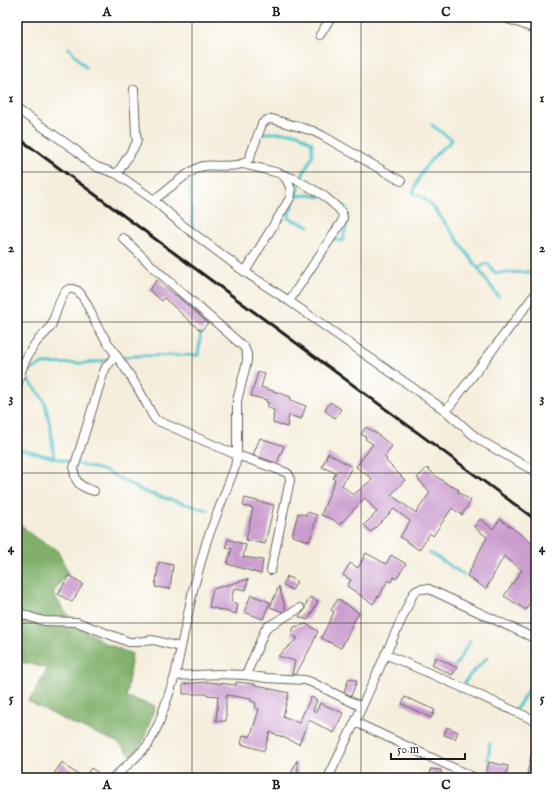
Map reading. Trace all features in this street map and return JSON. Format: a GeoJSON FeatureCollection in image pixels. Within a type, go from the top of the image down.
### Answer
{"type":"FeatureCollection","features":[{"type":"Feature","properties":{"kind":"street"},"geometry":{"type":"LineString","coordinates":[[320,35],[331,17]]}},
{"type":"Feature","properties":{"kind":"street"},"geometry":{"type":"LineString","coordinates":[[503,17],[536,29]]}},
{"type":"Feature","properties":{"kind":"street"},"geometry":{"type":"LineString","coordinates":[[117,174],[137,140],[134,88]]}},
{"type":"Feature","properties":{"kind":"street"},"geometry":{"type":"LineString","coordinates":[[17,109],[77,150],[88,161],[97,167],[117,174],[154,200],[181,224],[246,272],[446,411],[483,442],[536,472]]}},
{"type":"Feature","properties":{"kind":"street"},"geometry":{"type":"LineString","coordinates":[[243,164],[249,159],[262,124],[268,119],[272,119],[313,131],[401,181]]}},
{"type":"Feature","properties":{"kind":"street"},"geometry":{"type":"LineString","coordinates":[[154,200],[202,166],[243,164],[279,173],[295,179],[323,195],[339,209],[343,218],[289,301]]}},
{"type":"Feature","properties":{"kind":"street"},"geometry":{"type":"LineString","coordinates":[[246,272],[292,193],[284,176]]}},
{"type":"Feature","properties":{"kind":"street"},"geometry":{"type":"LineString","coordinates":[[113,778],[148,744],[159,723],[174,676],[193,590],[207,540],[235,467],[237,456],[238,401],[247,361],[244,347],[154,268],[123,238]]}},
{"type":"Feature","properties":{"kind":"street"},"geometry":{"type":"LineString","coordinates":[[17,386],[22,368],[34,345],[49,329],[62,296],[68,289],[77,290],[156,420],[237,456],[284,472],[290,476],[271,570]]}},
{"type":"Feature","properties":{"kind":"street"},"geometry":{"type":"LineString","coordinates":[[446,411],[536,293]]}},
{"type":"Feature","properties":{"kind":"street"},"geometry":{"type":"LineString","coordinates":[[94,491],[82,487],[79,484],[74,474],[74,468],[103,374],[106,367],[116,356]]}},
{"type":"Feature","properties":{"kind":"street"},"geometry":{"type":"LineString","coordinates":[[328,778],[416,590],[424,588],[429,589],[536,639]]}},
{"type":"Feature","properties":{"kind":"street"},"geometry":{"type":"LineString","coordinates":[[246,675],[267,627],[300,608]]}},
{"type":"Feature","properties":{"kind":"street"},"geometry":{"type":"LineString","coordinates":[[17,612],[44,621],[77,622],[129,642],[153,640],[180,647]]}},
{"type":"Feature","properties":{"kind":"street"},"geometry":{"type":"LineString","coordinates":[[385,654],[536,721]]}},
{"type":"Feature","properties":{"kind":"street"},"geometry":{"type":"LineString","coordinates":[[174,676],[218,674],[305,680],[362,707]]}},
{"type":"Feature","properties":{"kind":"street"},"geometry":{"type":"LineString","coordinates":[[355,722],[475,778]]}},
{"type":"Feature","properties":{"kind":"green space"},"geometry":{"type":"Polygon","coordinates":[[[17,521],[33,536],[57,550],[68,572],[53,593],[64,610],[79,626],[107,644],[132,654],[126,697],[155,706],[142,744],[131,756],[119,743],[66,721],[28,701],[47,669],[17,661],[17,521]]]}},
{"type":"Feature","properties":{"kind":"building"},"geometry":{"type":"Polygon","coordinates":[[[157,280],[208,323],[201,331],[164,298],[162,301],[149,290],[157,280]]]}},
{"type":"Feature","properties":{"kind":"building"},"geometry":{"type":"Polygon","coordinates":[[[258,372],[265,374],[261,387],[291,397],[290,400],[306,406],[301,419],[289,415],[287,427],[273,423],[274,410],[267,407],[269,403],[266,402],[267,400],[251,396],[258,372]]]}},
{"type":"Feature","properties":{"kind":"building"},"geometry":{"type":"Polygon","coordinates":[[[330,402],[341,409],[335,418],[325,411],[330,402]]]}},
{"type":"Feature","properties":{"kind":"building"},"geometry":{"type":"Polygon","coordinates":[[[366,427],[392,446],[384,457],[387,459],[386,461],[405,480],[391,495],[416,513],[430,492],[417,478],[427,468],[437,477],[459,490],[458,492],[471,501],[462,515],[452,508],[433,536],[430,533],[419,550],[400,537],[410,521],[394,509],[371,532],[364,525],[377,512],[365,498],[339,525],[334,520],[321,515],[335,480],[333,478],[336,473],[322,467],[328,453],[352,467],[342,485],[353,495],[373,479],[356,467],[373,444],[365,439],[366,437],[361,434],[366,427]]]}},
{"type":"Feature","properties":{"kind":"building"},"geometry":{"type":"Polygon","coordinates":[[[260,438],[284,446],[277,463],[253,455],[260,438]]]}},
{"type":"Feature","properties":{"kind":"building"},"geometry":{"type":"Polygon","coordinates":[[[245,498],[274,505],[265,544],[246,540],[253,508],[243,506],[245,498]]]}},
{"type":"Feature","properties":{"kind":"building"},"geometry":{"type":"Polygon","coordinates":[[[307,512],[317,515],[310,541],[292,536],[298,513],[306,515],[307,512]]]}},
{"type":"Feature","properties":{"kind":"building"},"geometry":{"type":"Polygon","coordinates":[[[480,519],[493,529],[500,519],[536,546],[536,588],[526,610],[504,596],[522,570],[504,556],[486,589],[467,576],[487,537],[474,527],[480,519]]]}},
{"type":"Feature","properties":{"kind":"building"},"geometry":{"type":"Polygon","coordinates":[[[228,539],[246,545],[243,557],[263,560],[261,574],[227,564],[232,549],[226,547],[228,539]]]}},
{"type":"Feature","properties":{"kind":"building"},"geometry":{"type":"Polygon","coordinates":[[[366,553],[386,564],[391,555],[406,564],[396,579],[394,577],[391,582],[388,580],[379,597],[378,596],[373,604],[347,586],[351,580],[343,575],[350,563],[358,568],[366,553]]]}},
{"type":"Feature","properties":{"kind":"building"},"geometry":{"type":"Polygon","coordinates":[[[159,562],[173,565],[170,589],[155,587],[159,562]]]}},
{"type":"Feature","properties":{"kind":"building"},"geometry":{"type":"Polygon","coordinates":[[[69,575],[83,584],[72,602],[58,594],[69,575]]]}},
{"type":"Feature","properties":{"kind":"building"},"geometry":{"type":"Polygon","coordinates":[[[287,576],[297,582],[292,590],[283,585],[287,576]]]}},
{"type":"Feature","properties":{"kind":"building"},"geometry":{"type":"Polygon","coordinates":[[[248,579],[246,590],[234,588],[231,602],[238,604],[236,614],[209,607],[213,589],[248,579]]]}},
{"type":"Feature","properties":{"kind":"building"},"geometry":{"type":"Polygon","coordinates":[[[279,586],[286,610],[283,612],[270,607],[279,586]]]}},
{"type":"Feature","properties":{"kind":"building"},"geometry":{"type":"Polygon","coordinates":[[[251,595],[270,602],[263,619],[244,612],[251,595]]]}},
{"type":"Feature","properties":{"kind":"building"},"geometry":{"type":"Polygon","coordinates":[[[310,597],[318,601],[308,620],[299,617],[305,610],[305,606],[310,597]]]}},
{"type":"Feature","properties":{"kind":"building"},"geometry":{"type":"Polygon","coordinates":[[[338,599],[359,613],[341,648],[321,638],[334,612],[331,610],[338,599]]]}},
{"type":"Feature","properties":{"kind":"building"},"geometry":{"type":"Polygon","coordinates":[[[306,624],[318,631],[296,674],[292,674],[295,661],[278,656],[298,638],[291,635],[294,627],[306,624]]]}},
{"type":"Feature","properties":{"kind":"building"},"geometry":{"type":"Polygon","coordinates":[[[436,657],[457,668],[452,675],[432,665],[436,657]]]}},
{"type":"Feature","properties":{"kind":"building"},"geometry":{"type":"Polygon","coordinates":[[[349,678],[357,681],[351,696],[344,692],[349,678]]]}},
{"type":"Feature","properties":{"kind":"building"},"geometry":{"type":"Polygon","coordinates":[[[208,682],[236,685],[236,682],[255,684],[289,693],[283,716],[299,723],[311,697],[317,700],[313,710],[316,712],[320,703],[343,713],[334,733],[309,720],[299,744],[270,732],[264,751],[241,744],[243,735],[250,737],[259,709],[255,708],[256,703],[251,701],[251,699],[226,695],[226,721],[216,721],[218,696],[207,694],[183,694],[183,684],[208,682]]]}},
{"type":"Feature","properties":{"kind":"building"},"geometry":{"type":"Polygon","coordinates":[[[405,697],[435,710],[431,718],[402,704],[405,697]]]}},
{"type":"Feature","properties":{"kind":"building"},"geometry":{"type":"Polygon","coordinates":[[[447,727],[458,732],[455,739],[444,735],[447,727]]]}},
{"type":"Feature","properties":{"kind":"building"},"geometry":{"type":"Polygon","coordinates":[[[533,747],[536,747],[536,776],[527,774],[533,747]]]}},
{"type":"Feature","properties":{"kind":"building"},"geometry":{"type":"Polygon","coordinates":[[[297,760],[299,778],[289,778],[297,760]]]}},
{"type":"Feature","properties":{"kind":"building"},"geometry":{"type":"Polygon","coordinates":[[[62,762],[67,767],[83,778],[51,778],[62,762]]]}},
{"type":"Feature","properties":{"kind":"building"},"geometry":{"type":"Polygon","coordinates":[[[489,762],[508,766],[506,778],[485,778],[489,762]]]}},
{"type":"Feature","properties":{"kind":"building"},"geometry":{"type":"Polygon","coordinates":[[[91,768],[106,778],[84,778],[91,768]]]}},
{"type":"Feature","properties":{"kind":"building"},"geometry":{"type":"Polygon","coordinates":[[[430,769],[441,770],[442,778],[431,778],[430,769]]]}},
{"type":"Feature","properties":{"kind":"waterway"},"geometry":{"type":"LineString","coordinates":[[69,48],[86,68]]}},
{"type":"Feature","properties":{"kind":"waterway"},"geometry":{"type":"LineString","coordinates":[[432,125],[452,140],[437,153],[425,167],[413,193],[422,197],[433,207],[498,296]]}},
{"type":"Feature","properties":{"kind":"waterway"},"geometry":{"type":"LineString","coordinates":[[260,135],[262,133],[294,133],[312,143],[312,156],[303,174],[288,218],[309,226]]}},
{"type":"Feature","properties":{"kind":"waterway"},"geometry":{"type":"LineString","coordinates":[[191,173],[193,231]]}},
{"type":"Feature","properties":{"kind":"waterway"},"geometry":{"type":"LineString","coordinates":[[296,196],[311,195],[320,197]]}},
{"type":"Feature","properties":{"kind":"waterway"},"geometry":{"type":"LineString","coordinates":[[332,239],[343,241],[346,225],[347,212],[345,207],[338,204]]}},
{"type":"Feature","properties":{"kind":"waterway"},"geometry":{"type":"LineString","coordinates":[[478,268],[488,263],[493,271],[497,273],[528,272],[536,274]]}},
{"type":"Feature","properties":{"kind":"waterway"},"geometry":{"type":"LineString","coordinates":[[120,358],[134,356],[198,355],[201,333]]}},
{"type":"Feature","properties":{"kind":"waterway"},"geometry":{"type":"LineString","coordinates":[[54,458],[51,430],[45,404],[38,392],[24,375],[35,367],[43,364],[85,363],[110,360]]}},
{"type":"Feature","properties":{"kind":"waterway"},"geometry":{"type":"LineString","coordinates":[[17,450],[24,450],[105,471],[147,493],[207,510]]}},
{"type":"Feature","properties":{"kind":"waterway"},"geometry":{"type":"LineString","coordinates":[[430,553],[464,575]]}},
{"type":"Feature","properties":{"kind":"waterway"},"geometry":{"type":"LineString","coordinates":[[456,665],[470,641]]}},
{"type":"Feature","properties":{"kind":"waterway"},"geometry":{"type":"LineString","coordinates":[[459,691],[470,675],[487,658]]}},
{"type":"Feature","properties":{"kind":"waterway"},"geometry":{"type":"LineString","coordinates":[[515,710],[532,683],[536,682]]}},
{"type":"Feature","properties":{"kind":"waterway"},"geometry":{"type":"LineString","coordinates":[[488,760],[490,744]]}},
{"type":"Feature","properties":{"kind":"railway"},"geometry":{"type":"LineString","coordinates":[[17,137],[536,520]]}}]}
